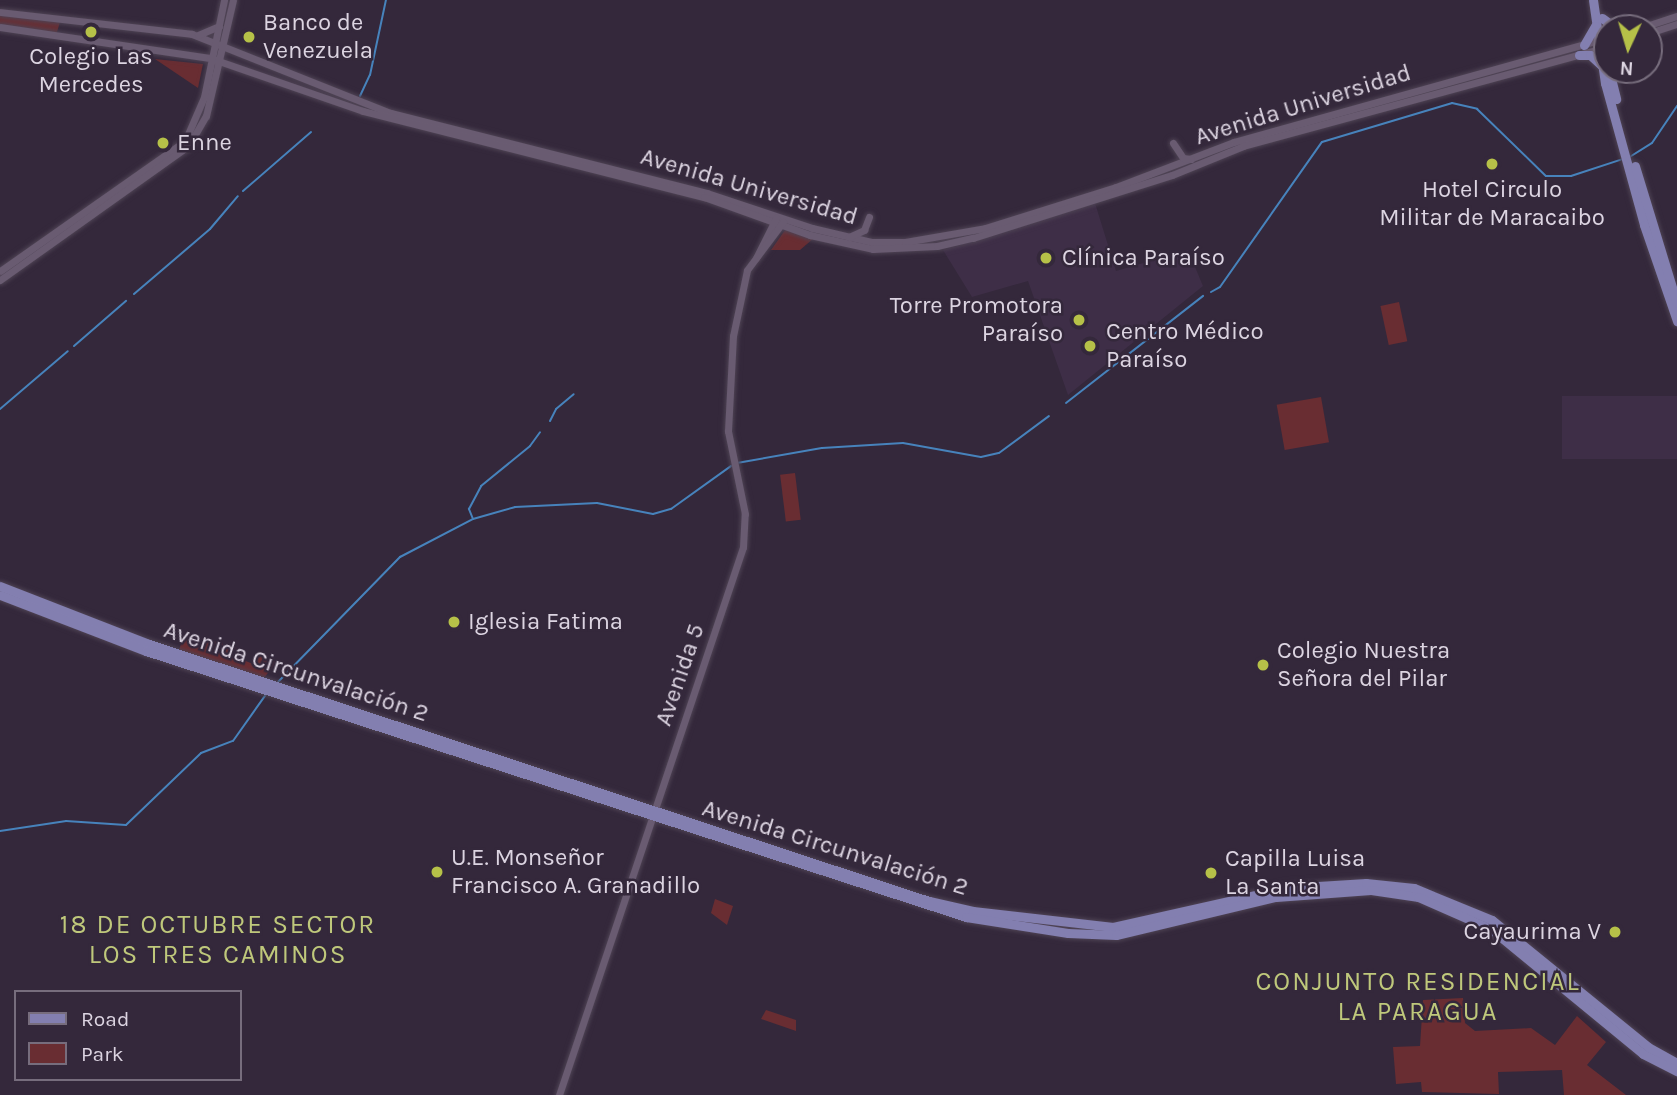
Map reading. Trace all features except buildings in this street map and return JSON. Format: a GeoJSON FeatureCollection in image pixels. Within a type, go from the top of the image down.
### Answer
{"type":"FeatureCollection","features":[{"type":"Feature","properties":{"kind":"main road"},"geometry":{"type":"LineString","coordinates":[[1584,45],[1593,29]]}},
{"type":"Feature","properties":{"kind":"main road"},"geometry":{"type":"LineString","coordinates":[[1579,55],[1593,58]]}},
{"type":"Feature","properties":{"kind":"main road"},"geometry":{"type":"LineString","coordinates":[[1610,84],[1651,251],[1677,321]]}},
{"type":"Feature","properties":{"kind":"main road"},"geometry":{"type":"LineString","coordinates":[[1631,164],[1677,303]]}},
{"type":"Feature","properties":{"kind":"main road","name":"Avenida Circunvalación 2"},"geometry":{"type":"LineString","coordinates":[[0,586],[261,685]]}},
{"type":"Feature","properties":{"kind":"main road","name":"Avenida Circunvalación 2"},"geometry":{"type":"LineString","coordinates":[[0,595],[49,618],[929,901],[1095,923],[1168,912],[1286,888],[1378,883],[1425,891],[1492,920],[1648,1047],[1677,1063]]}},
{"type":"Feature","properties":{"kind":"main road","name":"Avenida Circunvalación 2"},"geometry":{"type":"LineString","coordinates":[[276,690],[391,737],[606,807],[653,814],[712,842],[879,896],[966,917],[1091,935],[1136,932],[1276,897],[1371,891],[1418,897],[1491,929],[1643,1054],[1677,1071]]}},
{"type":"Feature","properties":{"kind":"street"},"geometry":{"type":"LineString","coordinates":[[219,44],[224,0]]}},
{"type":"Feature","properties":{"kind":"street"},"geometry":{"type":"LineString","coordinates":[[0,271],[189,145],[206,116],[219,44],[233,0]]}},
{"type":"Feature","properties":{"kind":"street","name":"Avenida Universidad"},"geometry":{"type":"LineString","coordinates":[[0,12],[62,16],[196,36],[359,103],[696,190],[779,221],[873,249],[937,246],[1172,175],[1225,152],[1303,128],[1593,49]]}},
{"type":"Feature","properties":{"kind":"street"},"geometry":{"type":"LineString","coordinates":[[196,36],[219,26]]}},
{"type":"Feature","properties":{"kind":"street","name":"Avenida Universidad"},"geometry":{"type":"LineString","coordinates":[[0,27],[216,60],[363,111],[704,197],[756,216],[848,237],[905,242],[985,228],[1284,127],[1584,45],[1593,45]]}},
{"type":"Feature","properties":{"kind":"street"},"geometry":{"type":"LineString","coordinates":[[1173,143],[1183,158],[1191,159]]}},
{"type":"Feature","properties":{"kind":"street"},"geometry":{"type":"LineString","coordinates":[[0,280],[96,209]]}},
{"type":"Feature","properties":{"kind":"street"},"geometry":{"type":"LineString","coordinates":[[756,216],[764,239]]}},
{"type":"Feature","properties":{"kind":"street"},"geometry":{"type":"LineString","coordinates":[[848,237],[864,230],[869,217]]}},
{"type":"Feature","properties":{"kind":"street","name":"Avenida 5"},"geometry":{"type":"LineString","coordinates":[[756,258],[764,239],[779,221]]}},
{"type":"Feature","properties":{"kind":"street","name":"Avenida 5"},"geometry":{"type":"LineString","coordinates":[[559,1095],[744,540],[744,514],[728,431],[727,388],[740,287],[779,221]]}},
{"type":"Feature","properties":{"kind":"shaded area","name":"Centro Médico Paraíso"},"geometry":{"type":"Polygon","coordinates":[[[1095,203],[1116,271],[1188,250],[1203,286],[1068,395],[1028,281],[972,297],[943,250],[1095,203]]]}},
{"type":"Feature","properties":{"kind":"shaded area"},"geometry":{"type":"Polygon","coordinates":[[[1562,396],[1677,396],[1677,459],[1562,459],[1562,396]]]}},
{"type":"Feature","properties":{"kind":"green space"},"geometry":{"type":"Polygon","coordinates":[[[0,14],[62,16],[55,38],[0,24],[0,14]]]}},
{"type":"Feature","properties":{"kind":"green space"},"geometry":{"type":"Polygon","coordinates":[[[155,59],[203,64],[198,88],[155,59]]]}},
{"type":"Feature","properties":{"kind":"green space"},"geometry":{"type":"Polygon","coordinates":[[[785,230],[814,238],[800,250],[771,250],[785,230]]]}},
{"type":"Feature","properties":{"kind":"green space"},"geometry":{"type":"Polygon","coordinates":[[[1399,302],[1407,341],[1389,345],[1380,306],[1399,302]]]}},
{"type":"Feature","properties":{"kind":"green space"},"geometry":{"type":"Polygon","coordinates":[[[1321,397],[1329,442],[1285,450],[1277,405],[1321,397]]]}},
{"type":"Feature","properties":{"kind":"green space"},"geometry":{"type":"Polygon","coordinates":[[[795,473],[801,520],[786,521],[780,475],[795,473]]]}},
{"type":"Feature","properties":{"kind":"green space"},"geometry":{"type":"Polygon","coordinates":[[[185,633],[244,650],[241,659],[253,664],[257,655],[277,662],[263,679],[179,650],[185,633]]]}},
{"type":"Feature","properties":{"kind":"green space"},"geometry":{"type":"Polygon","coordinates":[[[715,899],[733,906],[727,925],[711,913],[715,899]]]}},
{"type":"Feature","properties":{"kind":"green space"},"geometry":{"type":"Polygon","coordinates":[[[1463,998],[1465,1023],[1475,1031],[1531,1028],[1555,1045],[1577,1016],[1606,1042],[1587,1065],[1626,1095],[1564,1095],[1562,1070],[1498,1072],[1499,1094],[1422,1092],[1421,1082],[1396,1084],[1393,1047],[1420,1046],[1423,1000],[1463,998]]]}},
{"type":"Feature","properties":{"kind":"green space"},"geometry":{"type":"Polygon","coordinates":[[[766,1010],[796,1020],[796,1031],[761,1019],[766,1010]]]}},
{"type":"Feature","properties":{"kind":"waterway"},"geometry":{"type":"LineString","coordinates":[[360,96],[370,75],[386,0]]}},
{"type":"Feature","properties":{"kind":"waterway"},"geometry":{"type":"LineString","coordinates":[[1211,292],[1220,287],[1322,142],[1452,103],[1477,109],[1546,176],[1571,176],[1623,159]]}},
{"type":"Feature","properties":{"kind":"waterway"},"geometry":{"type":"LineString","coordinates":[[1628,158],[1652,143],[1677,106]]}},
{"type":"Feature","properties":{"kind":"waterway"},"geometry":{"type":"LineString","coordinates":[[243,191],[311,132]]}},
{"type":"Feature","properties":{"kind":"waterway"},"geometry":{"type":"LineString","coordinates":[[134,294],[210,229],[238,196]]}},
{"type":"Feature","properties":{"kind":"waterway"},"geometry":{"type":"LineString","coordinates":[[1066,403],[1203,296]]}},
{"type":"Feature","properties":{"kind":"waterway"},"geometry":{"type":"LineString","coordinates":[[74,346],[126,301]]}},
{"type":"Feature","properties":{"kind":"waterway"},"geometry":{"type":"LineString","coordinates":[[0,409],[68,351]]}},
{"type":"Feature","properties":{"kind":"waterway"},"geometry":{"type":"LineString","coordinates":[[550,421],[556,409],[574,394]]}},
{"type":"Feature","properties":{"kind":"waterway"},"geometry":{"type":"LineString","coordinates":[[737,463],[822,448],[903,443],[981,457],[999,453],[1049,416]]}},
{"type":"Feature","properties":{"kind":"waterway"},"geometry":{"type":"LineString","coordinates":[[473,519],[469,509],[481,486],[530,446],[540,432]]}},
{"type":"Feature","properties":{"kind":"waterway"},"geometry":{"type":"LineString","coordinates":[[278,682],[400,557],[473,519],[515,507],[597,503],[653,514],[671,509],[731,466]]}},
{"type":"Feature","properties":{"kind":"waterway"},"geometry":{"type":"LineString","coordinates":[[0,831],[66,821],[126,825],[201,753],[233,741],[267,693]]}},
{"type":"Feature","properties":{"kind":"place","name":"Colegio Las Mercedes"},"geometry":{"type":"Point","coordinates":[91,32]}},
{"type":"Feature","properties":{"kind":"place","name":"Banco de Venezuela"},"geometry":{"type":"Point","coordinates":[249,37]}},
{"type":"Feature","properties":{"kind":"place","name":"Enne"},"geometry":{"type":"Point","coordinates":[163,143]}},
{"type":"Feature","properties":{"kind":"place","name":"Hotel Circulo Militar de Maracaibo"},"geometry":{"type":"Point","coordinates":[1492,164]}},
{"type":"Feature","properties":{"kind":"place","name":"Clínica Paraíso"},"geometry":{"type":"Point","coordinates":[1046,258]}},
{"type":"Feature","properties":{"kind":"place","name":"Torre Promotora Paraíso"},"geometry":{"type":"Point","coordinates":[1079,320]}},
{"type":"Feature","properties":{"kind":"place","name":"Centro Médico Paraíso"},"geometry":{"type":"Point","coordinates":[1090,346]}},
{"type":"Feature","properties":{"kind":"place","name":"Iglesia Fatima"},"geometry":{"type":"Point","coordinates":[454,622]}},
{"type":"Feature","properties":{"kind":"place","name":"Colegio Nuestra Señora del Pilar"},"geometry":{"type":"Point","coordinates":[1263,665]}},
{"type":"Feature","properties":{"kind":"place","name":"U.E. Monseñor Francisco A. Granadillo"},"geometry":{"type":"Point","coordinates":[437,872]}},
{"type":"Feature","properties":{"kind":"place","name":"Capilla Luisa La Santa"},"geometry":{"type":"Point","coordinates":[1211,873]}},
{"type":"Feature","properties":{"kind":"place","name":"Cayaurima V"},"geometry":{"type":"Point","coordinates":[1615,932]}},
{"type":"Feature","properties":{"kind":"district","name":"18 DE OCTUBRE SECTOR LOS TRES CAMINOS"},"geometry":{"type":"Point","coordinates":[218,940]}},
{"type":"Feature","properties":{"kind":"district","name":"CONJUNTO RESIDENCIAL LA PARAGUA"},"geometry":{"type":"Point","coordinates":[1418,997]}}]}
